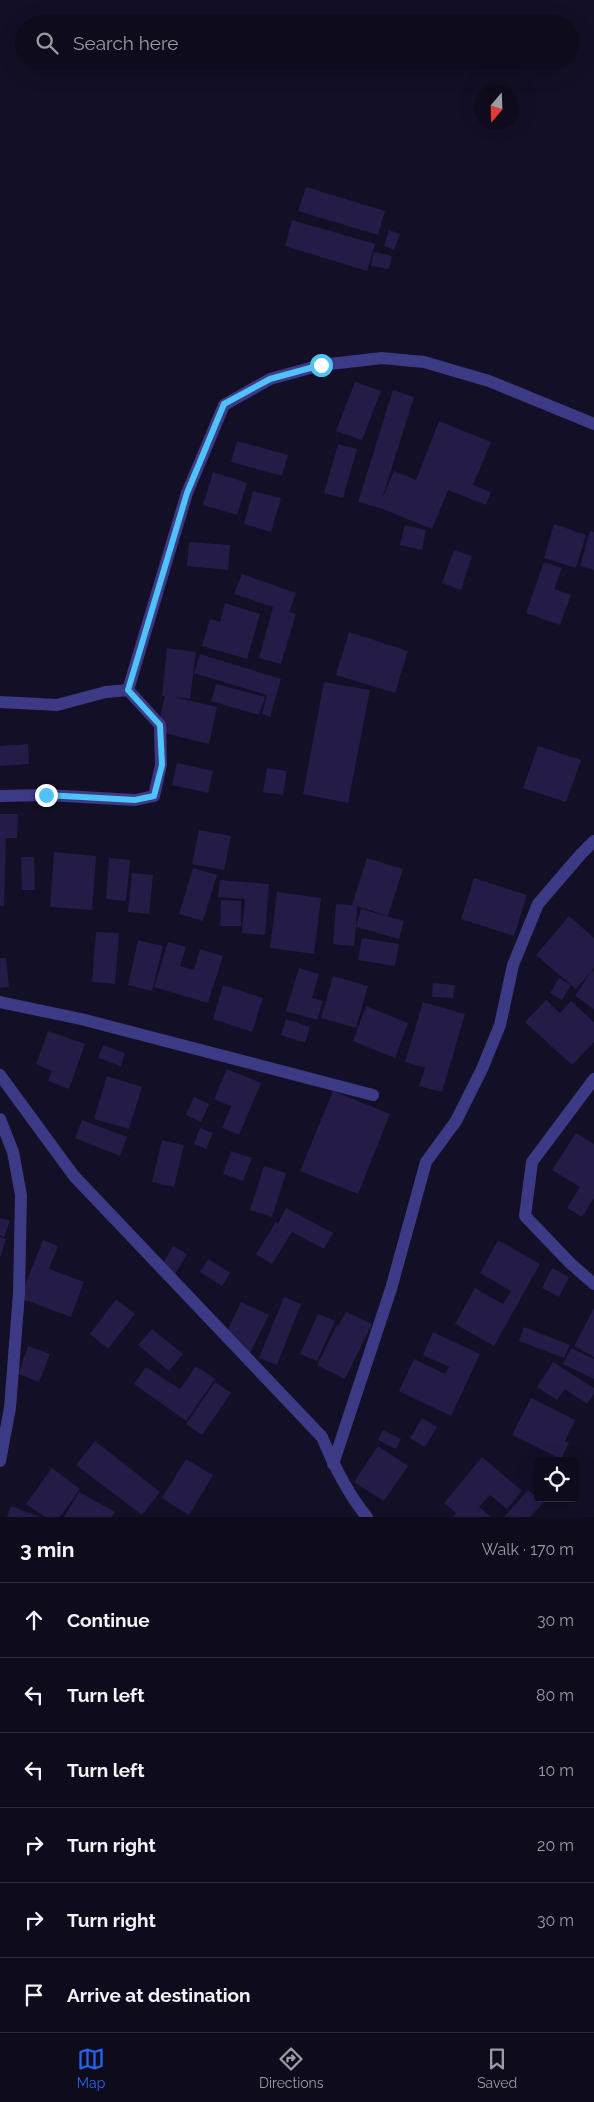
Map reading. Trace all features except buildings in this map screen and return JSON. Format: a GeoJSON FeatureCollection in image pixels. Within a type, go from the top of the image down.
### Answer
{"type":"FeatureCollection","features":[{"type":"Feature","properties":{"kind":"street"},"geometry":{"type":"LineString","coordinates":[[128,690],[187,493],[224,404],[270,379],[321,365],[382,358],[424,362],[489,381],[594,424]]}},
{"type":"Feature","properties":{"kind":"street"},"geometry":{"type":"LineString","coordinates":[[0,702],[57,705],[106,692],[128,690]]}},
{"type":"Feature","properties":{"kind":"street"},"geometry":{"type":"LineString","coordinates":[[0,796],[46,795],[135,800],[154,796],[162,765],[160,725],[128,690]]}},
{"type":"Feature","properties":{"kind":"street"},"geometry":{"type":"LineString","coordinates":[[333,1464],[391,1289],[426,1162],[456,1121],[482,1069],[500,1025],[513,965],[538,904],[594,841]]}},
{"type":"Feature","properties":{"kind":"street"},"geometry":{"type":"LineString","coordinates":[[0,1002],[81,1019],[373,1095]]}},
{"type":"Feature","properties":{"kind":"street"},"geometry":{"type":"LineString","coordinates":[[0,1075],[74,1176],[322,1437],[333,1464],[348,1492],[367,1517]]}},
{"type":"Feature","properties":{"kind":"street"},"geometry":{"type":"LineString","coordinates":[[594,1079],[532,1162],[526,1216],[570,1264],[594,1284]]}},
{"type":"Feature","properties":{"kind":"street"},"geometry":{"type":"LineString","coordinates":[[0,1119],[13,1152],[21,1195],[19,1293],[10,1408],[0,1461]]}},
{"type":"Feature","properties":{"kind":"route"},"geometry":{"type":"LineString","coordinates":[[46,795],[135,800],[154,796],[162,765],[160,725],[128,690],[187,493],[224,404],[270,379],[321,365]]}}]}
